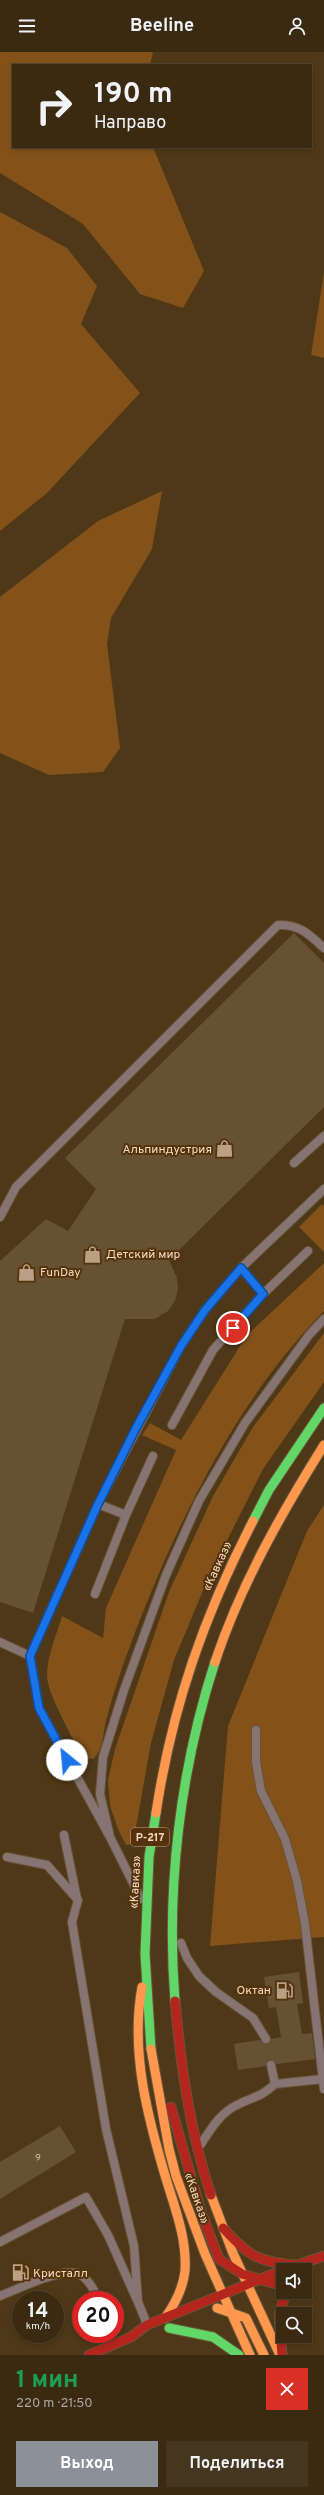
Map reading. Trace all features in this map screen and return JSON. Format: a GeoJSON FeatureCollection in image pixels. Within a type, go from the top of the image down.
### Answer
{"type":"FeatureCollection","features":[{"type":"Feature","properties":{"kind":"main road","name":"«Кавказ»"},"geometry":{"type":"LineString","coordinates":[[250,2355],[221,2309],[221,2294],[183,2197],[170,2150],[150,2048],[144,1980],[150,1837],[160,1774],[178,1699],[203,1626],[236,1554],[270,1489],[324,1408]]}},
{"type":"Feature","properties":{"kind":"main road","name":"«Кавказ»"},"geometry":{"type":"LineString","coordinates":[[281,2355],[245,2297],[246,2283],[208,2187],[198,2148],[179,2051],[175,1985],[175,1882],[186,1780],[202,1701],[226,1631],[254,1566],[324,1445]]}},
{"type":"Feature","properties":{"kind":"main road"},"geometry":{"type":"LineString","coordinates":[[144,1980],[156,2002],[160,2032]]}},
{"type":"Feature","properties":{"kind":"main road"},"geometry":{"type":"LineString","coordinates":[[144,1980],[138,2003],[142,2070],[154,2135],[183,2242],[185,2265],[176,2303],[165,2318]]}},
{"type":"Feature","properties":{"kind":"main road"},"geometry":{"type":"LineString","coordinates":[[170,2099],[181,2148],[208,2232],[220,2259],[242,2274],[257,2280],[276,2283]]}},
{"type":"Feature","properties":{"kind":"main road"},"geometry":{"type":"LineString","coordinates":[[223,2228],[254,2259],[276,2264]]}},
{"type":"Feature","properties":{"kind":"main road"},"geometry":{"type":"LineString","coordinates":[[301,2263],[324,2256]]}},
{"type":"Feature","properties":{"kind":"main road"},"geometry":{"type":"LineString","coordinates":[[312,2269],[324,2265]]}},
{"type":"Feature","properties":{"kind":"main road"},"geometry":{"type":"LineString","coordinates":[[89,2355],[119,2346],[147,2325],[195,2306],[246,2283],[276,2273]]}},
{"type":"Feature","properties":{"kind":"main road"},"geometry":{"type":"LineString","coordinates":[[221,2309],[276,2284]]}},
{"type":"Feature","properties":{"kind":"main road"},"geometry":{"type":"LineString","coordinates":[[281,2355],[279,2320],[282,2299]]}},
{"type":"Feature","properties":{"kind":"main road"},"geometry":{"type":"LineString","coordinates":[[195,2306],[221,2309],[246,2318],[264,2355]]}},
{"type":"Feature","properties":{"kind":"main road"},"geometry":{"type":"LineString","coordinates":[[131,2337],[154,2333],[183,2322]]}},
{"type":"Feature","properties":{"kind":"main road"},"geometry":{"type":"LineString","coordinates":[[169,2328],[213,2337],[239,2355]]}},
{"type":"Feature","properties":{"kind":"lane"},"geometry":{"type":"LineString","coordinates":[[0,1217],[16,1187],[278,924],[292,924],[304,930],[324,948]]}},
{"type":"Feature","properties":{"kind":"lane"},"geometry":{"type":"LineString","coordinates":[[294,1163],[324,1136]]}},
{"type":"Feature","properties":{"kind":"lane"},"geometry":{"type":"LineString","coordinates":[[146,1911],[110,1838],[39,1708],[30,1656],[98,1504],[181,1346],[205,1310],[241,1268],[324,1189]]}},
{"type":"Feature","properties":{"kind":"lane"},"geometry":{"type":"LineString","coordinates":[[172,1425],[213,1350],[263,1294],[308,1251]]}},
{"type":"Feature","properties":{"kind":"lane"},"geometry":{"type":"LineString","coordinates":[[241,1268],[263,1294]]}},
{"type":"Feature","properties":{"kind":"lane"},"geometry":{"type":"LineString","coordinates":[[110,1838],[100,1794],[103,1757],[124,1690],[166,1575],[199,1501],[245,1423],[308,1336],[324,1319]]}},
{"type":"Feature","properties":{"kind":"lane"},"geometry":{"type":"LineString","coordinates":[[95,1594],[126,1515],[153,1456]]}},
{"type":"Feature","properties":{"kind":"lane"},"geometry":{"type":"LineString","coordinates":[[98,1504],[126,1515]]}},
{"type":"Feature","properties":{"kind":"lane"},"geometry":{"type":"LineString","coordinates":[[0,1642],[30,1656]]}},
{"type":"Feature","properties":{"kind":"lane"},"geometry":{"type":"LineString","coordinates":[[256,1730],[256,1762],[261,1791],[285,1839],[298,1888],[306,1932],[324,2088]]}},
{"type":"Feature","properties":{"kind":"lane"},"geometry":{"type":"LineString","coordinates":[[64,1835],[78,1900],[72,1922],[106,2129],[134,2246],[138,2302]]}},
{"type":"Feature","properties":{"kind":"lane"},"geometry":{"type":"LineString","coordinates":[[8,1857],[47,1865],[78,1900]]}},
{"type":"Feature","properties":{"kind":"lane"},"geometry":{"type":"LineString","coordinates":[[174,1925],[187,1958],[199,1976],[216,1992],[252,2018],[266,2039]]}},
{"type":"Feature","properties":{"kind":"lane"},"geometry":{"type":"LineString","coordinates":[[271,2065],[275,2084]]}},
{"type":"Feature","properties":{"kind":"lane"},"geometry":{"type":"LineString","coordinates":[[198,2148],[218,2120],[236,2105],[262,2096],[275,2084],[323,2079]]}},
{"type":"Feature","properties":{"kind":"lane"},"geometry":{"type":"LineString","coordinates":[[0,2242],[86,2197],[108,2235],[147,2325]]}},
{"type":"Feature","properties":{"kind":"lane"},"geometry":{"type":"LineString","coordinates":[[0,2296],[60,2274],[75,2273],[86,2279],[93,2291]]}},
{"type":"Feature","properties":{"kind":"shaded area"},"geometry":{"type":"Polygon","coordinates":[[[0,52],[153,52],[150,64],[12,64],[12,148],[153,148],[204,271],[183,308],[140,294],[83,224],[0,173],[0,52]]]}},
{"type":"Feature","properties":{"kind":"shaded area"},"geometry":{"type":"Polygon","coordinates":[[[0,212],[67,248],[97,286],[81,324],[140,393],[47,493],[0,531],[0,212]]]}},
{"type":"Feature","properties":{"kind":"shaded area"},"geometry":{"type":"Polygon","coordinates":[[[324,272],[324,358],[311,355],[324,272]]]}},
{"type":"Feature","properties":{"kind":"shaded area"},"geometry":{"type":"Polygon","coordinates":[[[162,491],[152,549],[111,618],[107,644],[120,748],[103,772],[49,775],[0,753],[0,597],[98,521],[162,491]]]}},
{"type":"Feature","properties":{"kind":"shaded area"},"geometry":{"type":"Polygon","coordinates":[[[322,1204],[324,1206],[324,1252],[299,1227],[322,1204]]]}},
{"type":"Feature","properties":{"kind":"shaded area"},"geometry":{"type":"Polygon","coordinates":[[[324,1263],[324,1311],[275,1368],[253,1398],[232,1430],[195,1496],[163,1564],[132,1639],[106,1722],[103,1740],[97,1755],[93,1759],[86,1758],[79,1752],[60,1714],[48,1683],[47,1668],[62,1616],[103,1638],[106,1608],[176,1450],[142,1435],[150,1423],[181,1440],[247,1335],[324,1263]]]}},
{"type":"Feature","properties":{"kind":"shaded area"},"geometry":{"type":"Polygon","coordinates":[[[324,1333],[324,1382],[263,1469],[210,1574],[174,1660],[151,1743],[133,1844],[126,1845],[118,1829],[110,1806],[108,1780],[115,1749],[169,1592],[213,1496],[253,1427],[324,1333]]]}},
{"type":"Feature","properties":{"kind":"shaded area"},"geometry":{"type":"Polygon","coordinates":[[[324,1505],[324,1937],[210,1946],[228,1726],[307,1531],[324,1505]]]}},
{"type":"Feature","properties":{"kind":"building"},"geometry":{"type":"Polygon","coordinates":[[[294,933],[324,963],[324,1107],[169,1260],[177,1278],[178,1289],[175,1301],[168,1311],[155,1319],[125,1319],[33,1613],[0,1602],[0,1261],[46,1219],[68,1231],[96,1189],[65,1158],[294,933]]]}},
{"type":"Feature","properties":{"kind":"building"},"geometry":{"type":"Polygon","coordinates":[[[299,1972],[303,2003],[297,2004],[302,2034],[312,2033],[315,2059],[277,2064],[270,2060],[266,2066],[238,2070],[234,2044],[260,2040],[267,2044],[271,2039],[281,2037],[276,2007],[269,2008],[264,1977],[299,1972]]]}},
{"type":"Feature","properties":{"kind":"building"},"geometry":{"type":"Polygon","coordinates":[[[60,2126],[76,2152],[0,2199],[0,2162],[60,2126]]]}},
{"type":"Feature","properties":{"kind":"traffic: fast"},"geometry":{"type":"LineString","coordinates":[[253,1521],[269,1490],[324,1408]]}},
{"type":"Feature","properties":{"kind":"traffic: fast"},"geometry":{"type":"LineString","coordinates":[[175,2001],[173,1916],[174,1873],[178,1830],[193,1745],[215,1662]]}},
{"type":"Feature","properties":{"kind":"traffic: fast"},"geometry":{"type":"LineString","coordinates":[[151,2049],[145,1954],[149,1857],[156,1813]]}},
{"type":"Feature","properties":{"kind":"traffic: fast"},"geometry":{"type":"LineString","coordinates":[[169,2328],[213,2337],[239,2355]]}},
{"type":"Feature","properties":{"kind":"traffic: slow"},"geometry":{"type":"LineString","coordinates":[[215,1662],[225,1633],[263,1550],[292,1497],[324,1445]]}},
{"type":"Feature","properties":{"kind":"traffic: slow"},"geometry":{"type":"LineString","coordinates":[[156,1813],[171,1736],[192,1663],[219,1592],[253,1521]]}},
{"type":"Feature","properties":{"kind":"traffic: slow"},"geometry":{"type":"LineString","coordinates":[[142,1987],[138,2036],[143,2085],[153,2134],[183,2237],[185,2259],[184,2278],[180,2290],[175,2302],[165,2318]]}},
{"type":"Feature","properties":{"kind":"traffic: slow"},"geometry":{"type":"LineString","coordinates":[[151,2049],[169,2149],[176,2176],[205,2254],[250,2355]]}},
{"type":"Feature","properties":{"kind":"traffic: slow"},"geometry":{"type":"LineString","coordinates":[[211,2195],[232,2251],[280,2355]]}},
{"type":"Feature","properties":{"kind":"traffic: slow"},"geometry":{"type":"LineString","coordinates":[[217,2308],[246,2318],[264,2355]]}},
{"type":"Feature","properties":{"kind":"traffic: jam"},"geometry":{"type":"LineString","coordinates":[[175,2001],[187,2099],[197,2147],[211,2195]]}},
{"type":"Feature","properties":{"kind":"traffic: jam"},"geometry":{"type":"LineString","coordinates":[[171,2107],[201,2212],[219,2259],[242,2274],[276,2284]]}},
{"type":"Feature","properties":{"kind":"traffic: jam"},"geometry":{"type":"LineString","coordinates":[[223,2228],[240,2245],[256,2256],[264,2260],[280,2263]]}},
{"type":"Feature","properties":{"kind":"traffic: jam"},"geometry":{"type":"LineString","coordinates":[[304,2263],[324,2256]]}},
{"type":"Feature","properties":{"kind":"traffic: jam"},"geometry":{"type":"LineString","coordinates":[[89,2355],[131,2337],[147,2325],[276,2273]]}},
{"type":"Feature","properties":{"kind":"traffic: jam"},"geometry":{"type":"LineString","coordinates":[[282,2355],[279,2315],[284,2299]]}},
{"type":"Feature","properties":{"kind":"place","name":"Альпиндустрия"},"geometry":{"type":"Point","coordinates":[225,1149]}},
{"type":"Feature","properties":{"kind":"place","name":"Детский мир"},"geometry":{"type":"Point","coordinates":[93,1254]}},
{"type":"Feature","properties":{"kind":"place","name":"FunDay"},"geometry":{"type":"Point","coordinates":[27,1272]}},
{"type":"Feature","properties":{"kind":"place","name":"Октан"},"geometry":{"type":"Point","coordinates":[284,1990]}},
{"type":"Feature","properties":{"kind":"place","name":"Кристалл"},"geometry":{"type":"Point","coordinates":[20,2273]}},
{"type":"Feature","properties":{"kind":"route"},"geometry":{"type":"LineString","coordinates":[[67,1760],[39,1708],[30,1656],[98,1504],[136,1428],[181,1346],[205,1310],[241,1268],[263,1294],[233,1328]]}}]}
